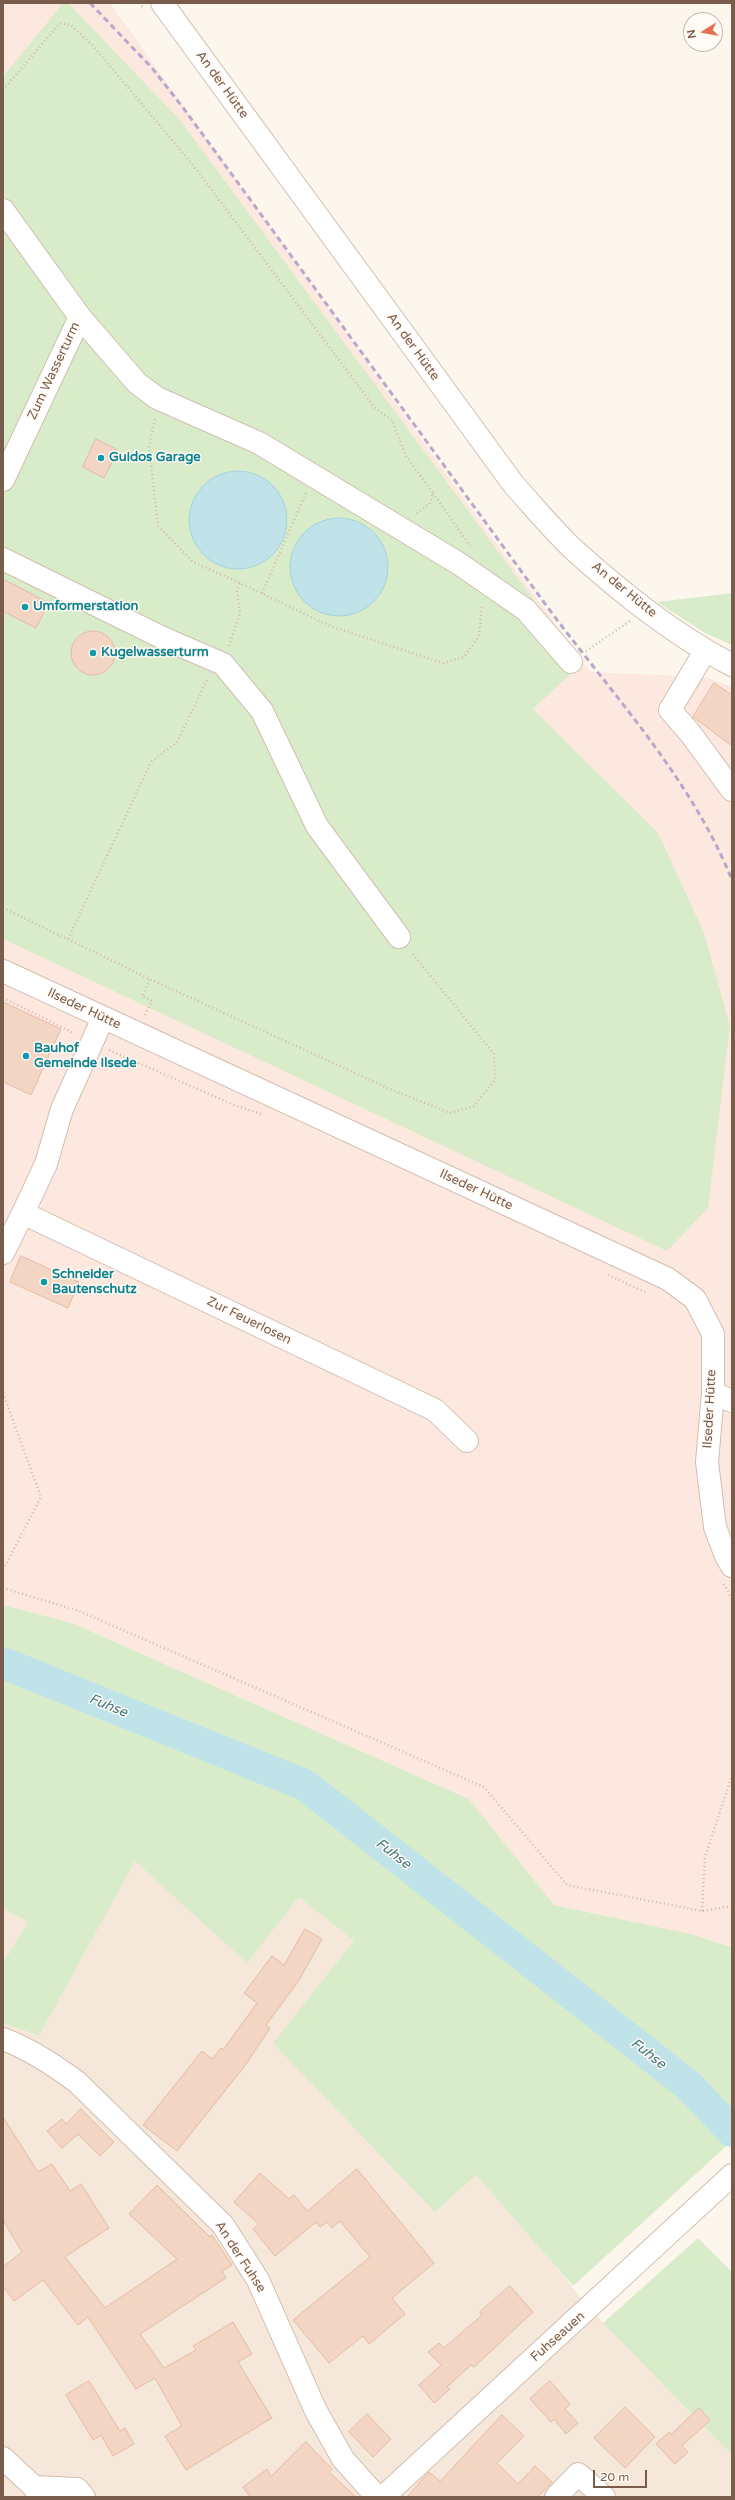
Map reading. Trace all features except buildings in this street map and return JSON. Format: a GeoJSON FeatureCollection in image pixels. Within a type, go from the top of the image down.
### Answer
{"type":"FeatureCollection","features":[{"type":"Feature","properties":{"kind":"street","name":"An der Hütte"},"geometry":{"type":"LineString","coordinates":[[162,3],[514,485],[573,549],[644,608],[705,651],[732,665]]}},
{"type":"Feature","properties":{"kind":"street","name":"Zum Wasserturm"},"geometry":{"type":"LineString","coordinates":[[3,210],[80,317],[3,480]]}},
{"type":"Feature","properties":{"kind":"street"},"geometry":{"type":"LineString","coordinates":[[80,317],[136,384],[160,399],[259,443],[458,563],[526,610],[571,662]]}},
{"type":"Feature","properties":{"kind":"street"},"geometry":{"type":"LineString","coordinates":[[3,559],[163,638],[220,662],[262,711],[317,826],[399,937]]}},
{"type":"Feature","properties":{"kind":"street"},"geometry":{"type":"LineString","coordinates":[[705,651],[670,710],[690,733],[732,790]]}},
{"type":"Feature","properties":{"kind":"street","name":"Ilseder Hütte"},"geometry":{"type":"LineString","coordinates":[[3,972],[668,1279],[695,1299],[713,1334],[723,1397],[707,1462],[715,1527],[726,1556],[726,1572]]}},
{"type":"Feature","properties":{"kind":"street"},"geometry":{"type":"LineString","coordinates":[[3,1253],[46,1164],[62,1109],[103,1018]]}},
{"type":"Feature","properties":{"kind":"street","name":"Zur Feuerlosen"},"geometry":{"type":"LineString","coordinates":[[23,1213],[435,1410],[467,1441]]}},
{"type":"Feature","properties":{"kind":"street","name":"An der Fuhse"},"geometry":{"type":"LineString","coordinates":[[3,2039],[18,2044],[50,2062],[78,2082],[223,2225],[258,2280],[316,2411],[343,2459],[377,2497]]}},
{"type":"Feature","properties":{"kind":"street","name":"Fuhseauen"},"geometry":{"type":"LineString","coordinates":[[383,2497],[732,2175]]}},
{"type":"Feature","properties":{"kind":"street"},"geometry":{"type":"LineString","coordinates":[[3,2458],[37,2492],[77,2489],[84,2497]]}},
{"type":"Feature","properties":{"kind":"street"},"geometry":{"type":"LineString","coordinates":[[556,2497],[578,2474],[604,2497]]}},
{"type":"Feature","properties":{"kind":"path"},"geometry":{"type":"LineString","coordinates":[[3,90],[60,23],[71,25],[93,46],[193,165],[375,408],[392,420],[406,456],[433,493],[430,503],[399,528]]}},
{"type":"Feature","properties":{"kind":"path"},"geometry":{"type":"LineString","coordinates":[[160,399],[149,447],[158,526],[193,562],[330,626],[443,663]]}},
{"type":"Feature","properties":{"kind":"path"},"geometry":{"type":"LineString","coordinates":[[262,593],[314,476]]}},
{"type":"Feature","properties":{"kind":"path"},"geometry":{"type":"LineString","coordinates":[[68,939],[152,762],[177,742],[220,662],[240,613],[237,591],[240,583]]}},
{"type":"Feature","properties":{"kind":"path"},"geometry":{"type":"LineString","coordinates":[[571,662],[632,620]]}},
{"type":"Feature","properties":{"kind":"path"},"geometry":{"type":"LineString","coordinates":[[3,908],[150,979],[390,1089],[450,1113],[474,1106],[495,1080],[494,1054],[399,937]]}},
{"type":"Feature","properties":{"kind":"path"},"geometry":{"type":"LineString","coordinates":[[148,1010],[152,1001],[142,996],[150,979]]}},
{"type":"Feature","properties":{"kind":"path"},"geometry":{"type":"LineString","coordinates":[[3,998],[91,1043],[234,1105],[264,1115]]}},
{"type":"Feature","properties":{"kind":"path"},"geometry":{"type":"LineString","coordinates":[[607,1274],[648,1293]]}},
{"type":"Feature","properties":{"kind":"path"},"geometry":{"type":"LineString","coordinates":[[3,1393],[41,1497],[3,1570]]}},
{"type":"Feature","properties":{"kind":"path"},"geometry":{"type":"LineString","coordinates":[[726,1572],[732,1600]]}},
{"type":"Feature","properties":{"kind":"path"},"geometry":{"type":"LineString","coordinates":[[3,1588],[79,1611],[484,1787],[567,1885],[702,1912],[732,1906]]}},
{"type":"Feature","properties":{"kind":"path"},"geometry":{"type":"LineString","coordinates":[[702,1912],[705,1857],[732,1775]]}},
{"type":"Feature","properties":{"kind":"shaded area"},"geometry":{"type":"Polygon","coordinates":[[[3,3],[110,3],[477,517],[591,672],[706,677],[732,687],[732,1947],[691,1934],[554,1905],[469,1799],[72,1623],[3,1605],[3,3]]]}},
{"type":"Feature","properties":{"kind":"shaded area"},"geometry":{"type":"Polygon","coordinates":[[[135,1860],[247,1962],[299,1897],[354,1941],[435,2212],[476,2175],[539,2246],[589,2308],[732,2455],[732,2497],[3,2497],[3,2023],[39,2036],[135,1860]]]}},
{"type":"Feature","properties":{"kind":"shaded area"},"geometry":{"type":"Polygon","coordinates":[[[3,1908],[28,1922],[3,1963],[3,1908]]]}},
{"type":"Feature","properties":{"kind":"green space"},"geometry":{"type":"Polygon","coordinates":[[[63,3],[68,3],[180,120],[581,664],[533,709],[658,833],[704,933],[730,1026],[708,1208],[667,1251],[3,939],[3,77],[63,3]]]}},
{"type":"Feature","properties":{"kind":"green space"},"geometry":{"type":"Polygon","coordinates":[[[732,593],[732,645],[705,633],[657,602],[732,593]]]}},
{"type":"Feature","properties":{"kind":"green space"},"geometry":{"type":"Polygon","coordinates":[[[3,1605],[72,1623],[469,1799],[554,1905],[691,1934],[732,1947],[732,2141],[573,2286],[476,2175],[435,2212],[273,2043],[354,1941],[299,1897],[247,1963],[135,1861],[39,2036],[3,2023],[3,1963],[28,1922],[3,1908],[3,1605]]]}},
{"type":"Feature","properties":{"kind":"green space"},"geometry":{"type":"Polygon","coordinates":[[[698,2238],[732,2272],[732,2455],[603,2323],[698,2238]]]}},
{"type":"Feature","properties":{"kind":"water"},"geometry":{"type":"Polygon","coordinates":[[[238,471],[248,472],[265,479],[279,493],[286,510],[286,530],[279,547],[265,561],[248,568],[238,569],[228,568],[211,561],[197,547],[190,530],[189,520],[190,510],[197,493],[211,479],[228,472],[238,471]]]}},
{"type":"Feature","properties":{"kind":"water"},"geometry":{"type":"Polygon","coordinates":[[[339,518],[358,522],[373,533],[384,548],[388,567],[384,586],[373,601],[358,612],[339,616],[320,612],[305,601],[294,586],[290,567],[294,548],[305,533],[320,522],[339,518]]]}},
{"type":"Feature","properties":{"kind":"waterway","name":"Fuhse"},"geometry":{"type":"LineString","coordinates":[[3,1663],[305,1785],[688,2085],[732,2131]]}},
{"type":"Feature","properties":{"kind":"railway"},"geometry":{"type":"LineString","coordinates":[[90,3],[152,68],[184,109],[568,635],[646,735],[694,805],[715,842],[732,880]]}},
{"type":"Feature","properties":{"kind":"place","name":"Guidos Garage"},"geometry":{"type":"Point","coordinates":[101,458]}},
{"type":"Feature","properties":{"kind":"place","name":"Umformerstation"},"geometry":{"type":"Point","coordinates":[25,607]}},
{"type":"Feature","properties":{"kind":"place","name":"Kugelwasserturm"},"geometry":{"type":"Point","coordinates":[93,653]}},
{"type":"Feature","properties":{"kind":"place","name":"Bauhof Gemeinde Ilsede"},"geometry":{"type":"Point","coordinates":[26,1056]}},
{"type":"Feature","properties":{"kind":"place","name":"Schneider Bautenschutz"},"geometry":{"type":"Point","coordinates":[44,1282]}}]}
